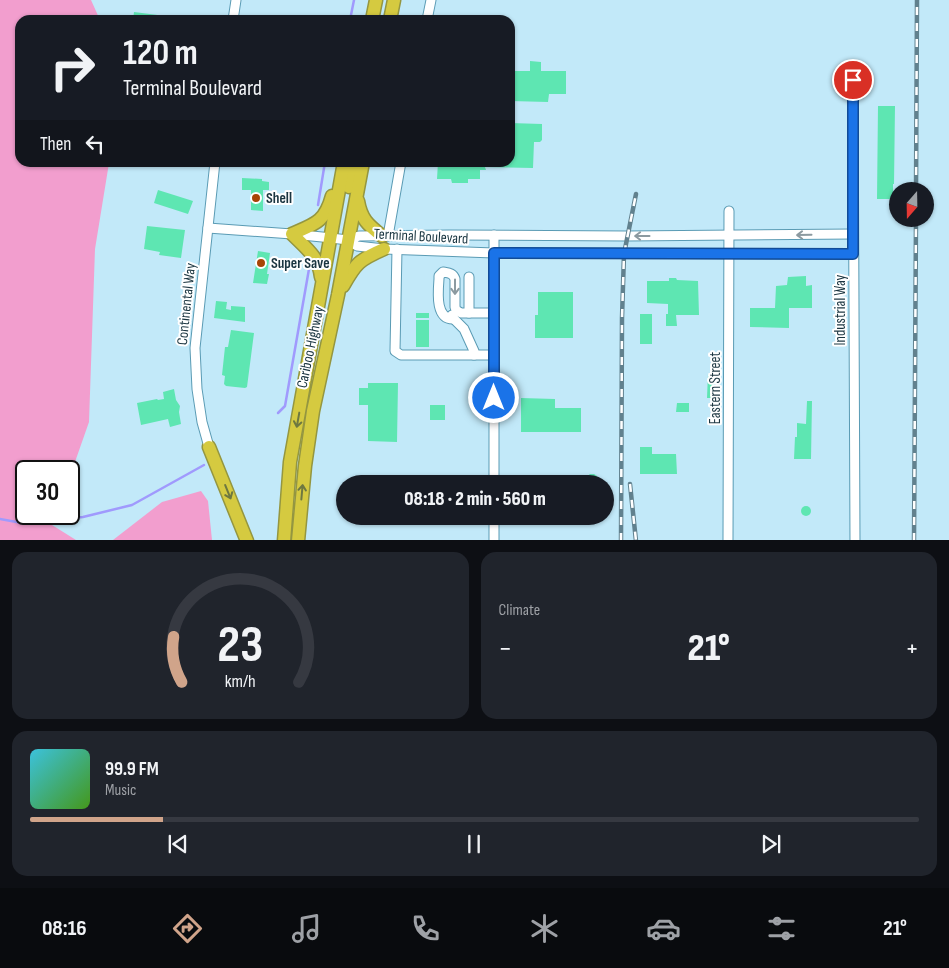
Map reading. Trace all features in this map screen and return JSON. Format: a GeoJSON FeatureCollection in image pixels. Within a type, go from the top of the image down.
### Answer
{"type":"FeatureCollection","features":[{"type":"Feature","properties":{"kind":"highway"},"geometry":{"type":"LineString","coordinates":[[373,15],[376,0]]}},
{"type":"Feature","properties":{"kind":"highway"},"geometry":{"type":"LineString","coordinates":[[391,15],[394,0]]}},
{"type":"Feature","properties":{"kind":"highway"},"geometry":{"type":"LineString","coordinates":[[322,286],[317,261],[292,234],[314,224],[324,216],[330,205],[341,167]]}},
{"type":"Feature","properties":{"kind":"highway","name":"Cariboo Highway"},"geometry":{"type":"LineString","coordinates":[[284,540],[290,462],[342,167]]}},
{"type":"Feature","properties":{"kind":"highway"},"geometry":{"type":"LineString","coordinates":[[348,240],[343,228],[353,167]]}},
{"type":"Feature","properties":{"kind":"highway","name":"Cariboo Highway"},"geometry":{"type":"LineString","coordinates":[[298,540],[304,466],[313,411],[338,295],[362,167]]}},
{"type":"Feature","properties":{"kind":"highway"},"geometry":{"type":"LineString","coordinates":[[338,295],[357,264],[384,240],[362,217],[357,192]]}},
{"type":"Feature","properties":{"kind":"highway"},"geometry":{"type":"LineString","coordinates":[[313,411],[310,402],[337,252],[330,238]]}},
{"type":"Feature","properties":{"kind":"highway"},"geometry":{"type":"LineString","coordinates":[[209,446],[247,540]]}},
{"type":"Feature","properties":{"kind":"street"},"geometry":{"type":"LineString","coordinates":[[234,15],[236,0]]}},
{"type":"Feature","properties":{"kind":"street"},"geometry":{"type":"LineString","coordinates":[[429,15],[431,0]]}},
{"type":"Feature","properties":{"kind":"street","name":"Industrial Way"},"geometry":{"type":"LineString","coordinates":[[853,80],[856,540]]}},
{"type":"Feature","properties":{"kind":"street","name":"Continental Way"},"geometry":{"type":"LineString","coordinates":[[209,446],[202,422],[197,389],[195,348],[214,167]]}},
{"type":"Feature","properties":{"kind":"street"},"geometry":{"type":"LineString","coordinates":[[384,240],[401,167]]}},
{"type":"Feature","properties":{"kind":"street","name":"Eastern Street"},"geometry":{"type":"LineString","coordinates":[[728,540],[729,211]]}},
{"type":"Feature","properties":{"kind":"street","name":"Terminal Boulevard"},"geometry":{"type":"LineString","coordinates":[[208,228],[348,240],[357,246],[384,240],[448,234],[729,236],[853,234]]}},
{"type":"Feature","properties":{"kind":"street"},"geometry":{"type":"LineString","coordinates":[[494,235],[494,475]]}},
{"type":"Feature","properties":{"kind":"street","name":"Terminal Boulevard"},"geometry":{"type":"LineString","coordinates":[[384,240],[397,249],[494,253],[853,254]]}},
{"type":"Feature","properties":{"kind":"street"},"geometry":{"type":"LineString","coordinates":[[397,249],[396,351],[401,355],[494,355]]}},
{"type":"Feature","properties":{"kind":"street"},"geometry":{"type":"LineString","coordinates":[[474,355],[464,328],[454,319],[444,315],[438,303],[441,274],[443,272],[452,274],[455,279],[456,310],[461,313],[494,313]]}},
{"type":"Feature","properties":{"kind":"street"},"geometry":{"type":"LineString","coordinates":[[469,277],[469,313]]}},
{"type":"Feature","properties":{"kind":"street"},"geometry":{"type":"LineString","coordinates":[[494,525],[494,540]]}},
{"type":"Feature","properties":{"kind":"shaded area"},"geometry":{"type":"Polygon","coordinates":[[[0,0],[91,0],[98,15],[15,15],[15,167],[108,167],[95,249],[89,422],[76,460],[15,460],[15,525],[52,525],[76,540],[0,540],[0,0]]]}},
{"type":"Feature","properties":{"kind":"shaded area"},"geometry":{"type":"Polygon","coordinates":[[[201,491],[208,501],[212,540],[113,540],[162,502],[201,491]]]}},
{"type":"Feature","properties":{"kind":"building"},"geometry":{"type":"Polygon","coordinates":[[[134,12],[158,15],[134,15],[134,12]]]}},
{"type":"Feature","properties":{"kind":"building"},"geometry":{"type":"Polygon","coordinates":[[[530,61],[541,62],[541,71],[566,71],[566,94],[549,94],[548,102],[515,101],[515,71],[530,71],[530,61]]]}},
{"type":"Feature","properties":{"kind":"building"},"geometry":{"type":"Polygon","coordinates":[[[878,106],[895,106],[894,182],[889,182],[889,199],[877,199],[878,106]]]}},
{"type":"Feature","properties":{"kind":"building"},"geometry":{"type":"Polygon","coordinates":[[[515,123],[542,124],[542,140],[534,142],[533,168],[485,167],[515,167],[515,123]]]}},
{"type":"Feature","properties":{"kind":"building"},"geometry":{"type":"Polygon","coordinates":[[[438,167],[485,167],[486,170],[480,170],[480,179],[468,179],[468,183],[452,183],[451,179],[437,179],[438,167]]]}},
{"type":"Feature","properties":{"kind":"building"},"geometry":{"type":"Polygon","coordinates":[[[242,178],[262,179],[262,181],[269,182],[269,190],[263,190],[263,211],[251,210],[251,190],[242,190],[242,178]]]}},
{"type":"Feature","properties":{"kind":"building"},"geometry":{"type":"Polygon","coordinates":[[[158,190],[193,201],[188,214],[154,203],[158,190]]]}},
{"type":"Feature","properties":{"kind":"building"},"geometry":{"type":"Polygon","coordinates":[[[147,226],[185,230],[181,258],[159,255],[160,252],[144,249],[147,226]]]}},
{"type":"Feature","properties":{"kind":"building"},"geometry":{"type":"Polygon","coordinates":[[[258,251],[270,253],[267,284],[253,283],[258,251]]]}},
{"type":"Feature","properties":{"kind":"building"},"geometry":{"type":"Polygon","coordinates":[[[806,276],[806,286],[812,285],[812,308],[789,308],[789,328],[750,327],[750,308],[775,308],[776,286],[787,285],[788,277],[806,276]]]}},
{"type":"Feature","properties":{"kind":"building"},"geometry":{"type":"Polygon","coordinates":[[[669,278],[698,281],[699,315],[676,315],[677,326],[666,326],[668,304],[647,303],[647,281],[669,281],[669,278]]]}},
{"type":"Feature","properties":{"kind":"building"},"geometry":{"type":"Polygon","coordinates":[[[538,292],[573,292],[573,338],[535,338],[538,292]]]}},
{"type":"Feature","properties":{"kind":"building"},"geometry":{"type":"Polygon","coordinates":[[[216,301],[227,302],[226,309],[231,310],[231,306],[245,307],[245,322],[214,318],[216,301]]]}},
{"type":"Feature","properties":{"kind":"building"},"geometry":{"type":"Polygon","coordinates":[[[416,313],[429,313],[429,318],[416,318],[416,313]]]}},
{"type":"Feature","properties":{"kind":"building"},"geometry":{"type":"Polygon","coordinates":[[[640,314],[652,314],[652,344],[640,344],[640,314]]]}},
{"type":"Feature","properties":{"kind":"building"},"geometry":{"type":"Polygon","coordinates":[[[416,320],[429,320],[429,347],[416,347],[416,320]]]}},
{"type":"Feature","properties":{"kind":"building"},"geometry":{"type":"Polygon","coordinates":[[[231,330],[254,333],[247,387],[245,388],[226,386],[224,384],[225,376],[222,375],[225,347],[228,347],[231,330]]]}},
{"type":"Feature","properties":{"kind":"building"},"geometry":{"type":"Polygon","coordinates":[[[708,374],[713,374],[712,398],[707,398],[708,374]]]}},
{"type":"Feature","properties":{"kind":"building"},"geometry":{"type":"Polygon","coordinates":[[[368,383],[398,383],[397,442],[368,441],[368,405],[359,405],[359,388],[368,388],[368,383]]]}},
{"type":"Feature","properties":{"kind":"building"},"geometry":{"type":"Polygon","coordinates":[[[174,389],[176,400],[180,406],[181,424],[170,427],[168,419],[141,425],[137,403],[164,399],[163,392],[174,389]]]}},
{"type":"Feature","properties":{"kind":"building"},"geometry":{"type":"Polygon","coordinates":[[[521,398],[555,399],[555,408],[581,408],[581,432],[521,432],[521,398]]]}},
{"type":"Feature","properties":{"kind":"building"},"geometry":{"type":"Polygon","coordinates":[[[807,401],[812,401],[811,459],[794,459],[797,423],[806,424],[807,401]]]}},
{"type":"Feature","properties":{"kind":"building"},"geometry":{"type":"Polygon","coordinates":[[[677,403],[689,403],[689,412],[676,412],[677,403]]]}},
{"type":"Feature","properties":{"kind":"building"},"geometry":{"type":"Polygon","coordinates":[[[430,405],[445,405],[445,420],[430,420],[430,405]]]}},
{"type":"Feature","properties":{"kind":"building"},"geometry":{"type":"Polygon","coordinates":[[[640,447],[652,447],[652,454],[676,454],[677,474],[640,474],[640,447]]]}},
{"type":"Feature","properties":{"kind":"building"},"geometry":{"type":"Polygon","coordinates":[[[806,506],[811,511],[806,516],[801,511],[806,506]]]}},
{"type":"Feature","properties":{"kind":"waterway"},"geometry":{"type":"LineString","coordinates":[[351,15],[354,0]]}},
{"type":"Feature","properties":{"kind":"waterway"},"geometry":{"type":"LineString","coordinates":[[318,205],[324,167]]}},
{"type":"Feature","properties":{"kind":"waterway"},"geometry":{"type":"LineString","coordinates":[[278,413],[285,406],[309,269]]}},
{"type":"Feature","properties":{"kind":"waterway"},"geometry":{"type":"LineString","coordinates":[[0,519],[22,523],[83,517],[132,505],[204,465]]}},
{"type":"Feature","properties":{"kind":"railway"},"geometry":{"type":"LineString","coordinates":[[916,182],[917,0]]}},
{"type":"Feature","properties":{"kind":"railway"},"geometry":{"type":"LineString","coordinates":[[621,540],[624,254],[636,194]]}},
{"type":"Feature","properties":{"kind":"railway"},"geometry":{"type":"LineString","coordinates":[[914,540],[916,228]]}},
{"type":"Feature","properties":{"kind":"railway"},"geometry":{"type":"LineString","coordinates":[[630,484],[636,540]]}},
{"type":"Feature","properties":{"kind":"place","name":"Shell"},"geometry":{"type":"Point","coordinates":[256,198]}},
{"type":"Feature","properties":{"kind":"place","name":"Super Save"},"geometry":{"type":"Point","coordinates":[261,263]}},
{"type":"Feature","properties":{"kind":"route"},"geometry":{"type":"LineString","coordinates":[[494,398],[494,253],[853,254],[853,80]]}}]}
